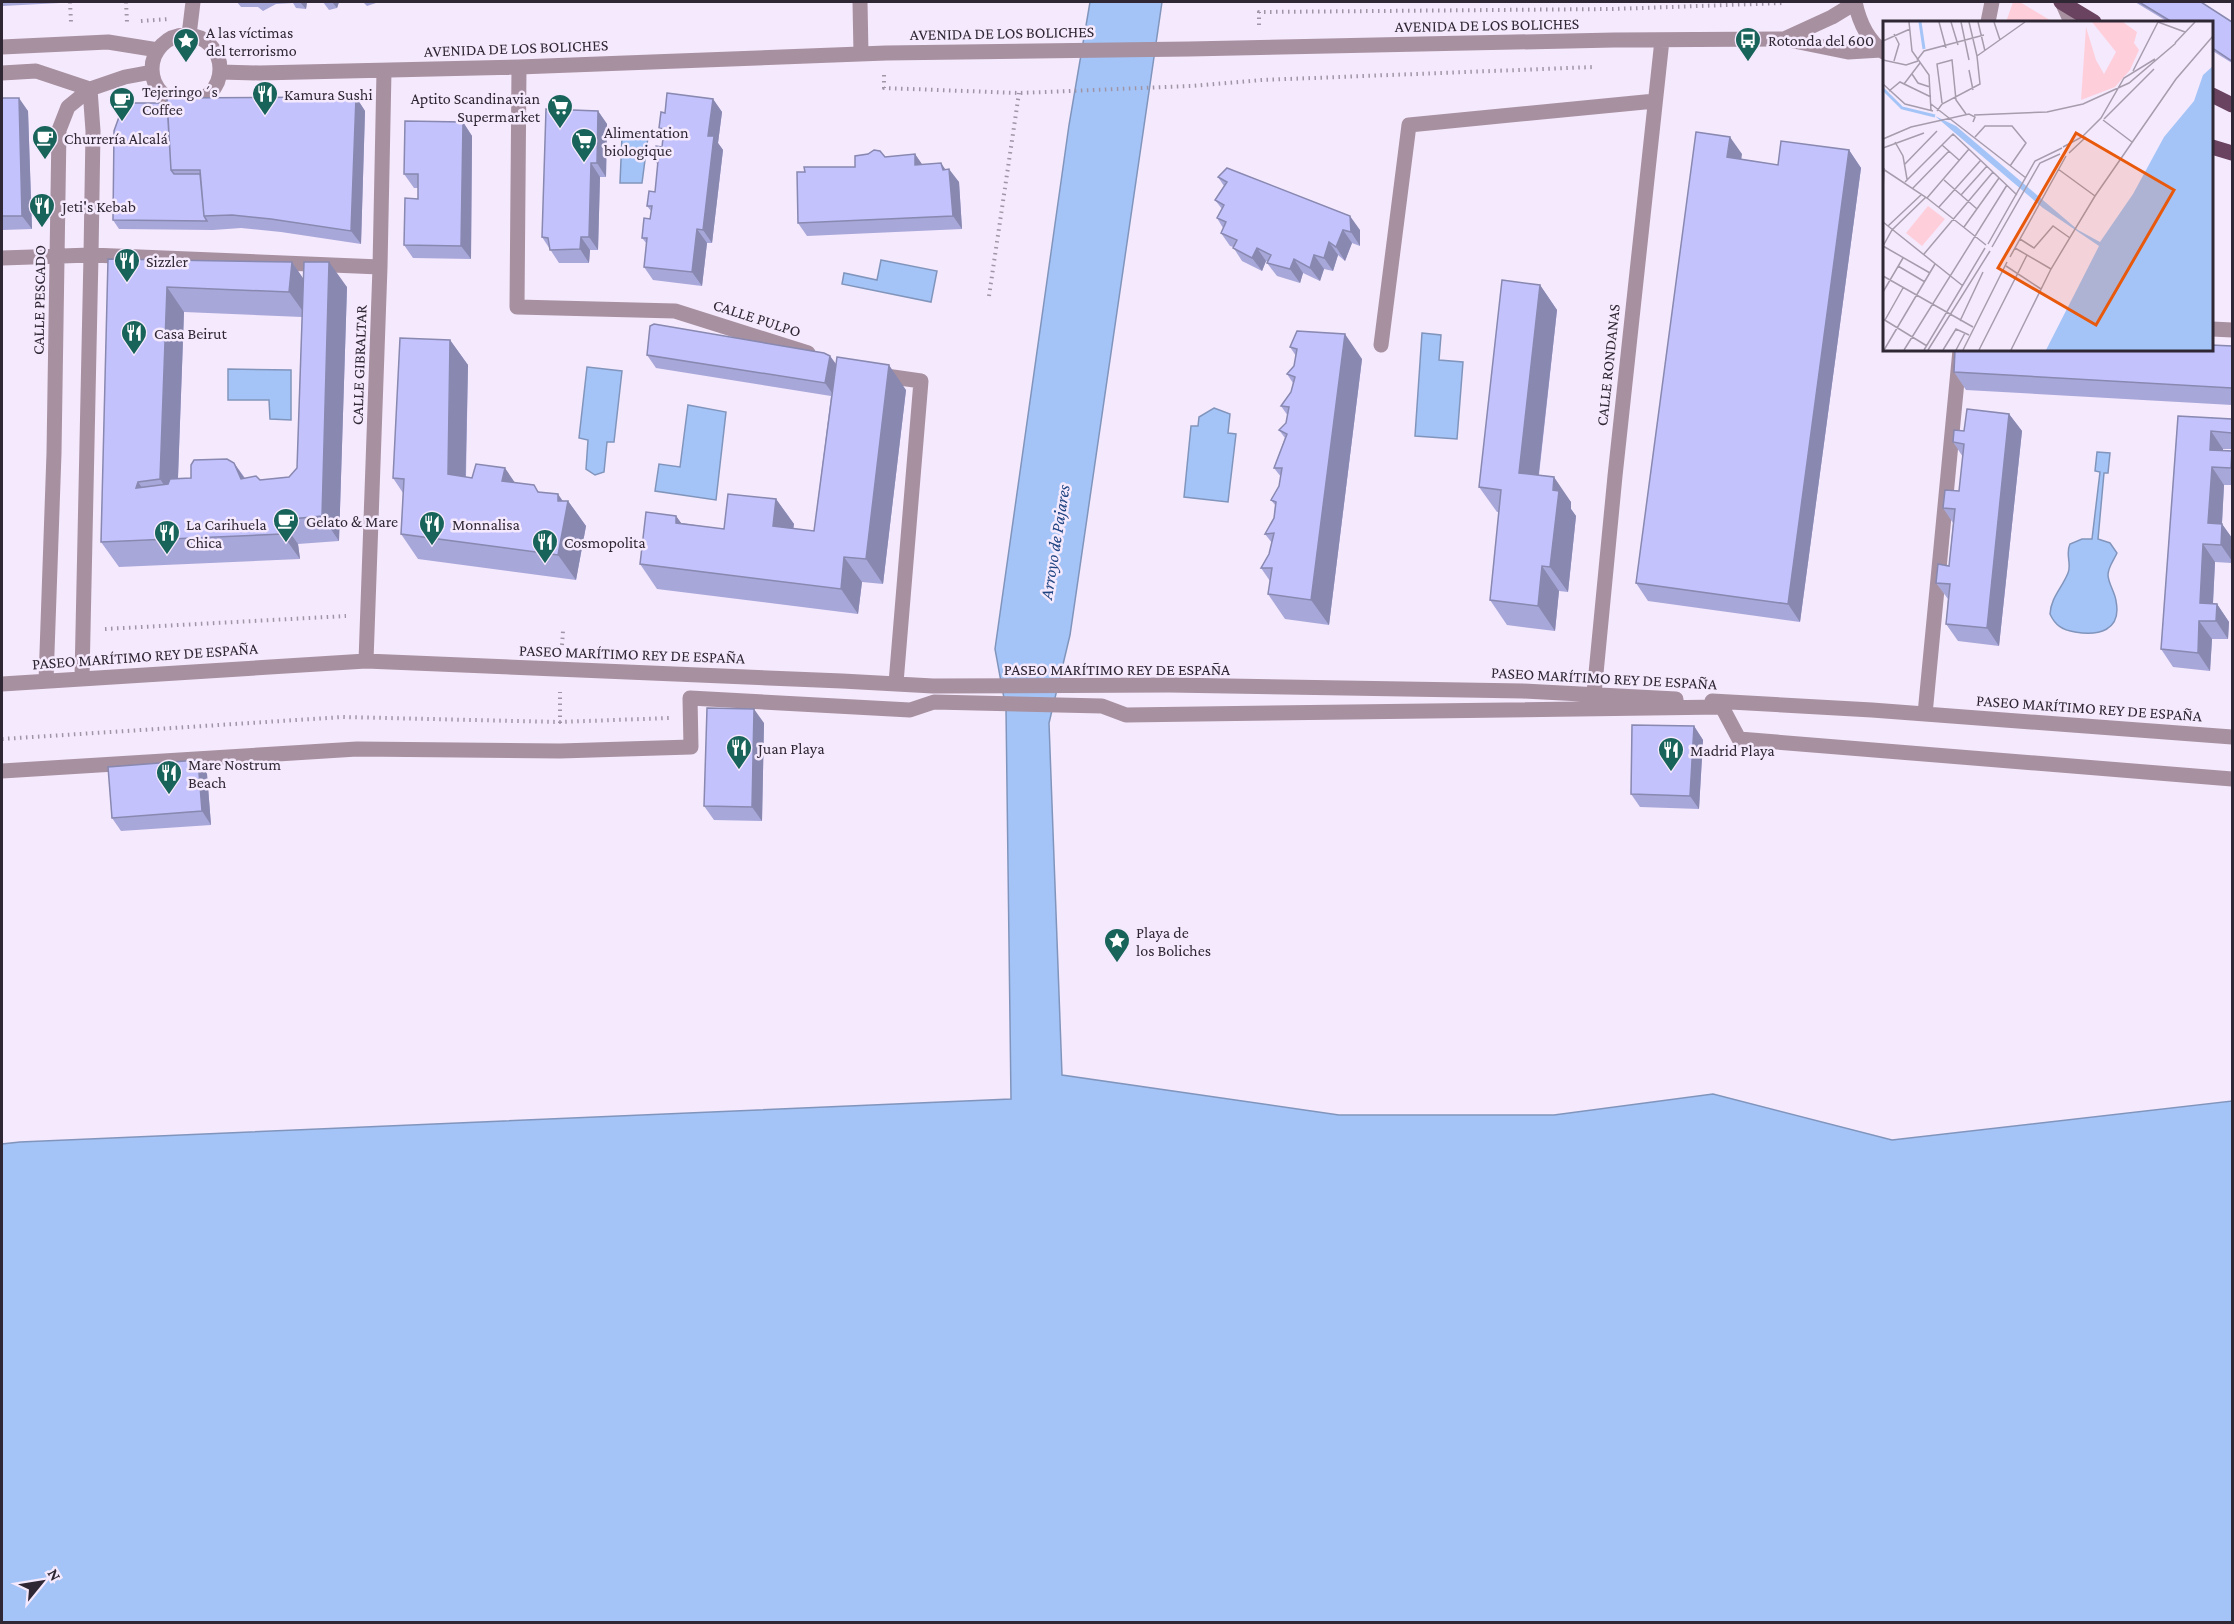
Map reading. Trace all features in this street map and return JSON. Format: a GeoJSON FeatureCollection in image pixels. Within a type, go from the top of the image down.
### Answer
{"type":"FeatureCollection","features":[{"type":"Feature","properties":{"kind":"main road"},"geometry":{"type":"LineString","coordinates":[[2062,2],[2092,21]]}},
{"type":"Feature","properties":{"kind":"main road"},"geometry":{"type":"LineString","coordinates":[[2213,96],[2232,105]]}},
{"type":"Feature","properties":{"kind":"main road"},"geometry":{"type":"LineString","coordinates":[[2213,148],[2232,153]]}},
{"type":"Feature","properties":{"kind":"street"},"geometry":{"type":"LineString","coordinates":[[189,35],[193,2]]}},
{"type":"Feature","properties":{"kind":"street"},"geometry":{"type":"LineString","coordinates":[[860,2],[861,54]]}},
{"type":"Feature","properties":{"kind":"street"},"geometry":{"type":"LineString","coordinates":[[1855,2],[1859,21],[1883,51]]}},
{"type":"Feature","properties":{"kind":"street","name":"AVENIDA DE LOS BOLICHES"},"geometry":{"type":"LineString","coordinates":[[1784,39],[1832,17],[1855,2]]}},
{"type":"Feature","properties":{"kind":"street"},"geometry":{"type":"LineString","coordinates":[[1988,21],[1992,2]]}},
{"type":"Feature","properties":{"kind":"street"},"geometry":{"type":"LineString","coordinates":[[2062,2],[2071,21]]}},
{"type":"Feature","properties":{"kind":"street"},"geometry":{"type":"LineString","coordinates":[[189,35],[199,38],[215,51],[220,72],[218,83],[212,92],[192,103],[180,103],[161,92],[155,83],[152,72],[153,60],[158,50],[171,38],[189,35]]}},
{"type":"Feature","properties":{"kind":"street","name":"AVENIDA DE LOS BOLICHES"},"geometry":{"type":"LineString","coordinates":[[220,72],[384,71],[886,53],[1614,40],[1784,39],[1848,52],[1883,51]]}},
{"type":"Feature","properties":{"kind":"street","name":"CALLE RONDANAS"},"geometry":{"type":"LineString","coordinates":[[1594,694],[1616,464],[1662,40]]}},
{"type":"Feature","properties":{"kind":"street"},"geometry":{"type":"LineString","coordinates":[[2,46],[108,42],[158,50]]}},
{"type":"Feature","properties":{"kind":"street","name":"CALLE PULPO"},"geometry":{"type":"LineString","coordinates":[[519,67],[517,307],[675,311],[820,357]]}},
{"type":"Feature","properties":{"kind":"street"},"geometry":{"type":"LineString","coordinates":[[2,73],[36,71],[90,89],[125,77],[152,72]]}},
{"type":"Feature","properties":{"kind":"street","name":"CALLE GIBRALTAR"},"geometry":{"type":"LineString","coordinates":[[366,661],[380,267],[384,71]]}},
{"type":"Feature","properties":{"kind":"street"},"geometry":{"type":"LineString","coordinates":[[82,678],[93,131],[90,89]]}},
{"type":"Feature","properties":{"kind":"street","name":"CALLE PESCADO"},"geometry":{"type":"LineString","coordinates":[[46,681],[54,453],[58,130],[68,106],[90,89]]}},
{"type":"Feature","properties":{"kind":"street"},"geometry":{"type":"LineString","coordinates":[[1381,345],[1409,125],[1655,101]]}},
{"type":"Feature","properties":{"kind":"street"},"geometry":{"type":"LineString","coordinates":[[2,258],[91,255],[380,267]]}},
{"type":"Feature","properties":{"kind":"street"},"geometry":{"type":"LineString","coordinates":[[2213,329],[2232,330]]}},
{"type":"Feature","properties":{"kind":"street"},"geometry":{"type":"LineString","coordinates":[[1925,714],[1959,351]]}},
{"type":"Feature","properties":{"kind":"street"},"geometry":{"type":"LineString","coordinates":[[865,371],[921,381],[896,683]]}},
{"type":"Feature","properties":{"kind":"street","name":"PASEO MARÍTIMO REY DE ESPAÑA"},"geometry":{"type":"LineString","coordinates":[[2,684],[366,661],[896,683],[933,694],[1191,686],[1523,691],[1925,714],[2232,737]]}},
{"type":"Feature","properties":{"kind":"street"},"geometry":{"type":"LineString","coordinates":[[2,771],[357,749],[560,750],[691,747],[690,698],[910,710],[933,694],[1102,706],[1126,715],[1722,707],[1740,738],[2232,779]]}},
{"type":"Feature","properties":{"kind":"path"},"geometry":{"type":"LineString","coordinates":[[126,2],[127,23]]}},
{"type":"Feature","properties":{"kind":"path"},"geometry":{"type":"LineString","coordinates":[[1262,80],[1259,12],[1613,9],[1784,2]]}},
{"type":"Feature","properties":{"kind":"path"},"geometry":{"type":"LineString","coordinates":[[886,53],[884,88],[1019,93],[1191,86],[1262,80],[1615,66],[1614,40]]}},
{"type":"Feature","properties":{"kind":"path"},"geometry":{"type":"LineString","coordinates":[[989,296],[1019,93]]}},
{"type":"Feature","properties":{"kind":"path"},"geometry":{"type":"LineString","coordinates":[[83,631],[368,614]]}},
{"type":"Feature","properties":{"kind":"shaded area"},"geometry":{"type":"Polygon","coordinates":[[[2013,2],[2020,2],[2051,21],[2006,21],[2013,2]]]}},
{"type":"Feature","properties":{"kind":"water","name":"Arroyo de Pajares"},"geometry":{"type":"Polygon","coordinates":[[[1090,2],[1162,2],[1070,635],[1049,723],[1062,1075],[1339,1115],[1554,1115],[1713,1094],[1892,1140],[2232,1101],[2232,1622],[2,1622],[2,1144],[1011,1099],[1006,709],[995,649],[1069,125],[1090,2]]]}},
{"type":"Feature","properties":{"kind":"water"},"geometry":{"type":"Polygon","coordinates":[[[622,136],[648,137],[642,183],[620,183],[622,136]]]}},
{"type":"Feature","properties":{"kind":"water"},"geometry":{"type":"Polygon","coordinates":[[[881,260],[937,271],[931,302],[842,284],[844,273],[877,280],[881,260]]]}},
{"type":"Feature","properties":{"kind":"water"},"geometry":{"type":"Polygon","coordinates":[[[1422,333],[1441,335],[1439,360],[1463,362],[1457,439],[1415,436],[1422,333]]]}},
{"type":"Feature","properties":{"kind":"water"},"geometry":{"type":"Polygon","coordinates":[[[587,367],[622,371],[614,442],[607,442],[604,472],[595,475],[586,469],[588,440],[579,438],[587,367]]]}},
{"type":"Feature","properties":{"kind":"water"},"geometry":{"type":"Polygon","coordinates":[[[228,369],[291,370],[291,420],[270,419],[269,400],[228,400],[228,369]]]}},
{"type":"Feature","properties":{"kind":"water"},"geometry":{"type":"Polygon","coordinates":[[[688,405],[726,412],[716,500],[655,491],[659,464],[680,467],[688,405]]]}},
{"type":"Feature","properties":{"kind":"water"},"geometry":{"type":"Polygon","coordinates":[[[1214,408],[1230,414],[1228,433],[1236,434],[1228,502],[1184,497],[1191,426],[1198,426],[1199,417],[1214,408]]]}},
{"type":"Feature","properties":{"kind":"water"},"geometry":{"type":"Polygon","coordinates":[[[2097,452],[2110,453],[2108,473],[2104,473],[2098,539],[2110,543],[2117,553],[2108,575],[2117,611],[2112,625],[2106,629],[2100,632],[2084,633],[2063,628],[2054,621],[2050,614],[2052,603],[2069,570],[2070,544],[2082,539],[2092,539],[2100,472],[2095,471],[2097,452]]]}},
{"type":"Feature","properties":{"kind":"building"},"geometry":{"type":"Polygon","coordinates":[[[2139,2],[2201,2],[2232,22],[2232,61],[2213,48],[2213,21],[2170,21],[2139,2]]]}},
{"type":"Feature","properties":{"kind":"building"},"geometry":{"type":"Polygon","coordinates":[[[667,93],[713,99],[708,136],[714,136],[703,230],[697,229],[692,272],[644,267],[647,238],[642,238],[644,218],[650,219],[652,206],[647,206],[649,191],[655,192],[658,161],[654,160],[656,146],[662,147],[664,129],[659,128],[661,112],[665,113],[667,93]]]}},
{"type":"Feature","properties":{"kind":"building"},"geometry":{"type":"Polygon","coordinates":[[[356,97],[351,231],[232,215],[204,216],[200,170],[171,170],[167,98],[356,97]]]}},
{"type":"Feature","properties":{"kind":"building"},"geometry":{"type":"Polygon","coordinates":[[[2,98],[19,98],[22,216],[2,216],[2,98]]]}},
{"type":"Feature","properties":{"kind":"building"},"geometry":{"type":"Polygon","coordinates":[[[124,103],[167,103],[171,170],[174,174],[200,174],[204,216],[207,221],[113,220],[114,131],[124,103]]]}},
{"type":"Feature","properties":{"kind":"building"},"geometry":{"type":"Polygon","coordinates":[[[546,109],[598,111],[597,163],[591,163],[589,237],[581,237],[580,249],[550,250],[548,238],[542,237],[546,109]]]}},
{"type":"Feature","properties":{"kind":"building"},"geometry":{"type":"Polygon","coordinates":[[[405,121],[463,122],[461,246],[404,245],[405,198],[418,199],[418,174],[404,174],[405,121]]]}},
{"type":"Feature","properties":{"kind":"building"},"geometry":{"type":"Polygon","coordinates":[[[1696,132],[1730,137],[1727,157],[1778,165],[1781,141],[1849,150],[1788,604],[1636,583],[1696,132]]]}},
{"type":"Feature","properties":{"kind":"building"},"geometry":{"type":"Polygon","coordinates":[[[874,150],[880,151],[885,157],[915,154],[915,165],[941,163],[943,170],[949,169],[953,216],[798,223],[797,172],[805,172],[804,167],[855,167],[855,156],[868,154],[874,150]]]}},
{"type":"Feature","properties":{"kind":"building"},"geometry":{"type":"Polygon","coordinates":[[[1227,168],[1350,216],[1351,232],[1343,230],[1336,247],[1329,242],[1324,258],[1314,255],[1310,268],[1294,259],[1290,269],[1267,263],[1271,255],[1257,248],[1252,258],[1233,248],[1237,240],[1221,233],[1226,222],[1217,218],[1224,205],[1215,200],[1227,182],[1218,177],[1227,168]]]}},
{"type":"Feature","properties":{"kind":"building"},"geometry":{"type":"Polygon","coordinates":[[[108,259],[292,262],[289,292],[167,287],[160,479],[138,482],[136,488],[168,484],[170,479],[191,478],[191,465],[194,460],[227,459],[234,463],[241,479],[256,476],[260,480],[289,477],[297,468],[304,262],[329,262],[322,516],[281,520],[282,534],[101,542],[108,259]]]}},
{"type":"Feature","properties":{"kind":"building"},"geometry":{"type":"Polygon","coordinates":[[[1502,280],[1540,285],[1519,473],[1554,477],[1553,490],[1559,491],[1550,567],[1542,566],[1538,606],[1490,600],[1501,490],[1479,487],[1502,280]]]}},
{"type":"Feature","properties":{"kind":"building"},"geometry":{"type":"Polygon","coordinates":[[[654,324],[824,353],[830,356],[825,383],[647,355],[650,326],[654,324]]]}},
{"type":"Feature","properties":{"kind":"building"},"geometry":{"type":"Polygon","coordinates":[[[1297,331],[1345,334],[1311,600],[1268,594],[1272,568],[1261,568],[1269,554],[1274,533],[1265,534],[1274,518],[1276,502],[1271,500],[1279,486],[1282,468],[1274,468],[1287,434],[1279,430],[1286,423],[1289,407],[1281,406],[1291,392],[1295,377],[1287,374],[1294,366],[1297,349],[1290,347],[1297,331]]]}},
{"type":"Feature","properties":{"kind":"building"},"geometry":{"type":"Polygon","coordinates":[[[400,338],[450,340],[448,474],[472,478],[476,464],[505,468],[502,481],[534,485],[538,492],[558,494],[558,501],[568,501],[558,555],[401,534],[404,479],[393,478],[400,338]]]}},
{"type":"Feature","properties":{"kind":"building"},"geometry":{"type":"Polygon","coordinates":[[[2213,345],[2232,346],[2232,388],[1954,372],[1955,351],[2213,351],[2213,345]]]}},
{"type":"Feature","properties":{"kind":"building"},"geometry":{"type":"Polygon","coordinates":[[[837,357],[889,365],[866,559],[844,557],[841,589],[640,564],[646,512],[676,516],[676,523],[724,529],[728,494],[776,499],[773,526],[814,531],[837,357]]]}},
{"type":"Feature","properties":{"kind":"building"},"geometry":{"type":"Polygon","coordinates":[[[1967,409],[2009,414],[1987,628],[1946,624],[1950,584],[1936,583],[1938,564],[1949,566],[1955,509],[1943,508],[1945,490],[1959,491],[1964,444],[1953,442],[1954,430],[1964,431],[1967,409]]]}},
{"type":"Feature","properties":{"kind":"building"},"geometry":{"type":"Polygon","coordinates":[[[2178,416],[2232,419],[2232,433],[2211,431],[2210,450],[2232,451],[2231,468],[2212,467],[2208,523],[2222,524],[2221,545],[2203,544],[2200,603],[2217,604],[2216,621],[2199,621],[2198,653],[2161,649],[2178,416]]]}},
{"type":"Feature","properties":{"kind":"building","name":"Juan Playa"},"geometry":{"type":"Polygon","coordinates":[[[707,708],[754,709],[752,807],[704,806],[707,708]]]}},
{"type":"Feature","properties":{"kind":"building","name":"Madrid Playa"},"geometry":{"type":"Polygon","coordinates":[[[1632,725],[1694,726],[1690,796],[1631,794],[1632,725]]]}},
{"type":"Feature","properties":{"kind":"building"},"geometry":{"type":"Polygon","coordinates":[[[198,760],[202,811],[112,818],[108,767],[198,760]]]}},
{"type":"Feature","properties":{"kind":"place","name":"Rotonda del 600"},"geometry":{"type":"Point","coordinates":[1748,63]}},
{"type":"Feature","properties":{"kind":"place","name":"A las víctimas del terrorismo"},"geometry":{"type":"Point","coordinates":[186,64]}},
{"type":"Feature","properties":{"kind":"place","name":"Kamura Sushi"},"geometry":{"type":"Point","coordinates":[265,117]}},
{"type":"Feature","properties":{"kind":"place","name":"Tejeringo´s Coffee"},"geometry":{"type":"Point","coordinates":[122,123]}},
{"type":"Feature","properties":{"kind":"place","name":"Aptito Scandinavian Supermarket"},"geometry":{"type":"Point","coordinates":[560,130]}},
{"type":"Feature","properties":{"kind":"place","name":"Churrería Alcalá"},"geometry":{"type":"Point","coordinates":[45,161]}},
{"type":"Feature","properties":{"kind":"place","name":"Alimentation biologique"},"geometry":{"type":"Point","coordinates":[584,164]}},
{"type":"Feature","properties":{"kind":"place","name":"Jeti's Kebab"},"geometry":{"type":"Point","coordinates":[42,229]}},
{"type":"Feature","properties":{"kind":"place","name":"Sizzler"},"geometry":{"type":"Point","coordinates":[127,284]}},
{"type":"Feature","properties":{"kind":"place","name":"Casa Beirut"},"geometry":{"type":"Point","coordinates":[134,356]}},
{"type":"Feature","properties":{"kind":"place","name":"Gelato & Mare"},"geometry":{"type":"Point","coordinates":[286,544]}},
{"type":"Feature","properties":{"kind":"place","name":"Monnalisa"},"geometry":{"type":"Point","coordinates":[432,547]}},
{"type":"Feature","properties":{"kind":"place","name":"La Carihuela Chica"},"geometry":{"type":"Point","coordinates":[167,556]}},
{"type":"Feature","properties":{"kind":"place","name":"Cosmopolita"},"geometry":{"type":"Point","coordinates":[545,565]}},
{"type":"Feature","properties":{"kind":"place","name":"Juan Playa"},"geometry":{"type":"Point","coordinates":[739,771]}},
{"type":"Feature","properties":{"kind":"place","name":"Madrid Playa"},"geometry":{"type":"Point","coordinates":[1671,773]}},
{"type":"Feature","properties":{"kind":"place","name":"Mare Nostrum Beach"},"geometry":{"type":"Point","coordinates":[169,796]}},
{"type":"Feature","properties":{"kind":"place","name":"Playa de los Boliches"},"geometry":{"type":"Point","coordinates":[1117,964]}}]}
